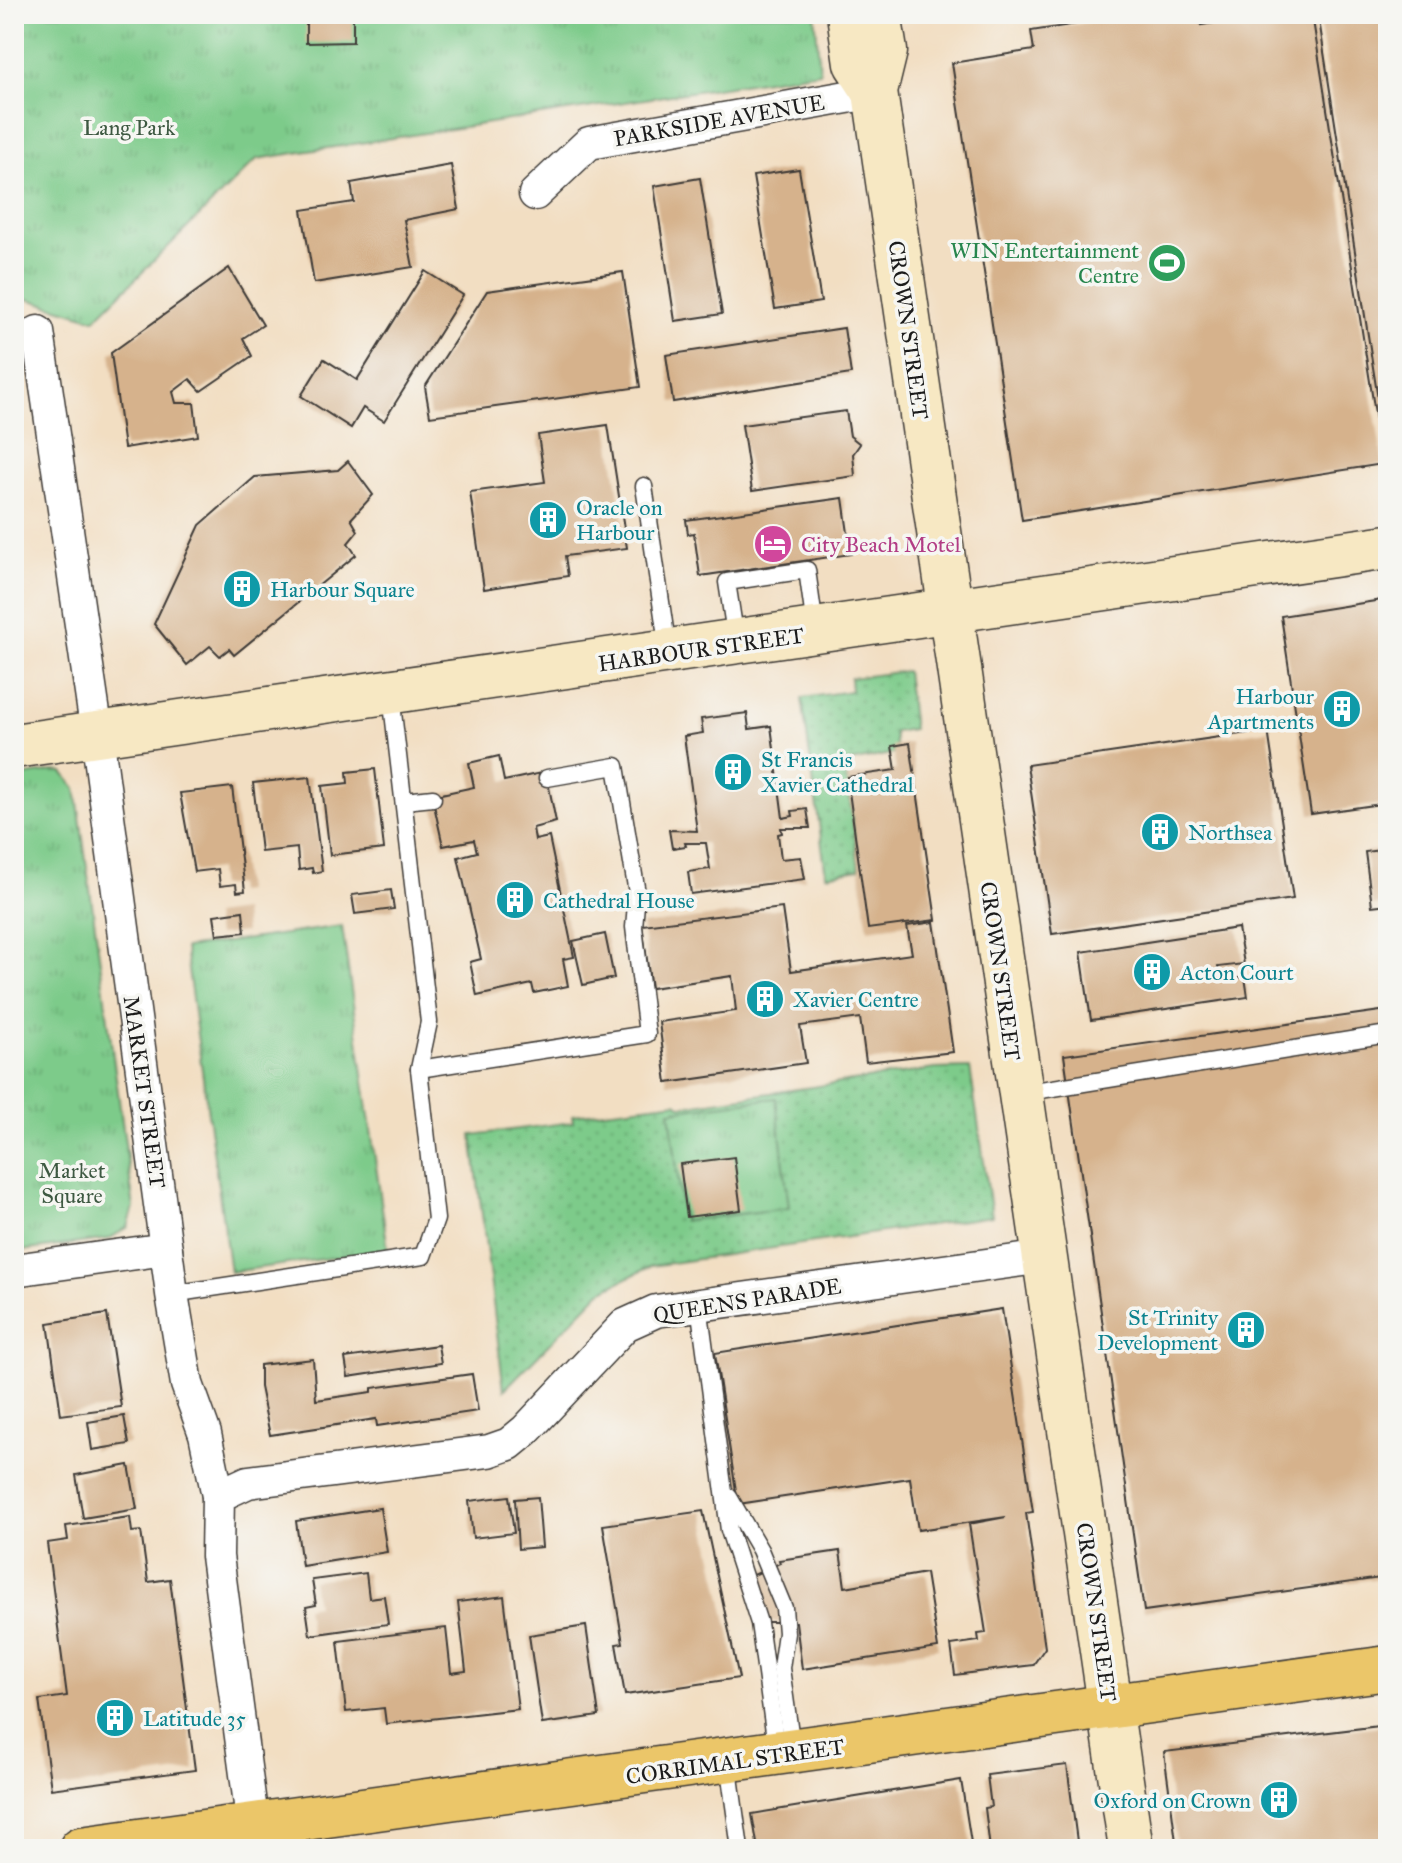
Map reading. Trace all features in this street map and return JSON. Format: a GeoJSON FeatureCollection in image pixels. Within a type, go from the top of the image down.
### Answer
{"type":"FeatureCollection","features":[{"type":"Feature","properties":{"kind":"main road","name":"CROWN STREET"},"geometry":{"type":"LineString","coordinates":[[849,14],[856,63],[875,92]]}},
{"type":"Feature","properties":{"kind":"main road","name":"CROWN STREET"},"geometry":{"type":"LineString","coordinates":[[879,14],[885,51],[875,92],[1131,1849]]}},
{"type":"Feature","properties":{"kind":"main road","name":"HARBOUR STREET"},"geometry":{"type":"LineString","coordinates":[[14,746],[950,613],[1388,547]]}},
{"type":"Feature","properties":{"kind":"main road","name":"CORRIMAL STREET"},"geometry":{"type":"LineString","coordinates":[[81,1849],[254,1838],[728,1762],[1388,1668]]}},
{"type":"Feature","properties":{"kind":"street","name":"PARKSIDE AVENUE"},"geometry":{"type":"LineString","coordinates":[[535,194],[589,143],[875,92]]}},
{"type":"Feature","properties":{"kind":"street","name":"MARKET STREET"},"geometry":{"type":"LineString","coordinates":[[38,332],[97,734],[172,1294],[187,1384],[205,1434],[218,1496],[217,1556],[254,1838]]}},
{"type":"Feature","properties":{"kind":"street"},"geometry":{"type":"LineString","coordinates":[[14,1270],[166,1249]]}},
{"type":"Feature","properties":{"kind":"street","name":"QUEENS PARADE"},"geometry":{"type":"LineString","coordinates":[[218,1496],[248,1482],[489,1451],[509,1444],[526,1430],[625,1325],[656,1311],[1044,1257]]}},
{"type":"Feature","properties":{"kind":"lane"},"geometry":{"type":"LineString","coordinates":[[644,486],[668,653]]}},
{"type":"Feature","properties":{"kind":"lane"},"geometry":{"type":"LineString","coordinates":[[736,643],[727,582],[807,570],[815,632]]}},
{"type":"Feature","properties":{"kind":"lane"},"geometry":{"type":"LineString","coordinates":[[172,1294],[423,1256],[436,1219],[419,1069],[429,1022],[390,692]]}},
{"type":"Feature","properties":{"kind":"lane"},"geometry":{"type":"LineString","coordinates":[[419,1069],[647,1034],[634,927],[637,893],[616,766],[547,778]]}},
{"type":"Feature","properties":{"kind":"lane"},"geometry":{"type":"LineString","coordinates":[[404,801],[433,798]]}},
{"type":"Feature","properties":{"kind":"lane"},"geometry":{"type":"LineString","coordinates":[[1019,1093],[1388,1034]]}},
{"type":"Feature","properties":{"kind":"lane"},"geometry":{"type":"LineString","coordinates":[[699,1305],[734,1555],[759,1623],[785,1754]]}},
{"type":"Feature","properties":{"kind":"lane"},"geometry":{"type":"LineString","coordinates":[[721,1473],[731,1503],[760,1550],[784,1608],[786,1633],[781,1668],[785,1754]]}},
{"type":"Feature","properties":{"kind":"lane"},"geometry":{"type":"LineString","coordinates":[[728,1762],[740,1849]]}},
{"type":"Feature","properties":{"kind":"green space","name":"Lang Park"},"geometry":{"type":"Polygon","coordinates":[[[14,14],[815,14],[820,72],[257,159],[95,319],[14,295],[14,14]]]}},
{"type":"Feature","properties":{"kind":"green space"},"geometry":{"type":"Polygon","coordinates":[[[906,671],[913,729],[894,732],[896,753],[845,763],[859,869],[826,875],[802,698],[851,691],[850,678],[906,671]]]}},
{"type":"Feature","properties":{"kind":"green space","name":"Market Square"},"geometry":{"type":"Polygon","coordinates":[[[63,772],[76,788],[134,1208],[128,1227],[109,1239],[14,1252],[14,777],[63,772]]]}},
{"type":"Feature","properties":{"kind":"green space"},"geometry":{"type":"Polygon","coordinates":[[[342,926],[388,1250],[230,1272],[185,948],[342,926]]]}},
{"type":"Feature","properties":{"kind":"green space"},"geometry":{"type":"Polygon","coordinates":[[[970,1068],[992,1216],[651,1266],[601,1291],[504,1390],[472,1135],[573,1122],[572,1115],[677,1102],[682,1106],[935,1069],[970,1068]]]}},
{"type":"Feature","properties":{"kind":"green space"},"geometry":{"type":"Polygon","coordinates":[[[776,1098],[789,1208],[683,1221],[670,1111],[776,1098]]]}},
{"type":"Feature","properties":{"kind":"building"},"geometry":{"type":"Polygon","coordinates":[[[306,14],[353,14],[353,42],[306,43],[306,14]]]}},
{"type":"Feature","properties":{"kind":"building","name":"WIN Entertainment Centre"},"geometry":{"type":"Polygon","coordinates":[[[1142,14],[1199,14],[1201,25],[1270,14],[1312,14],[1383,464],[1022,520],[952,63],[1034,50],[1031,31],[1142,14]]]}},
{"type":"Feature","properties":{"kind":"building"},"geometry":{"type":"Polygon","coordinates":[[[1359,14],[1388,14],[1388,405],[1379,406],[1319,20],[1359,14]]]}},
{"type":"Feature","properties":{"kind":"building"},"geometry":{"type":"Polygon","coordinates":[[[451,165],[459,209],[404,220],[413,267],[314,283],[302,210],[354,202],[351,183],[451,165]]]}},
{"type":"Feature","properties":{"kind":"building"},"geometry":{"type":"Polygon","coordinates":[[[799,169],[821,302],[775,309],[753,176],[799,169]]]}},
{"type":"Feature","properties":{"kind":"building"},"geometry":{"type":"Polygon","coordinates":[[[700,178],[722,314],[675,321],[654,186],[700,178]]]}},
{"type":"Feature","properties":{"kind":"building"},"geometry":{"type":"Polygon","coordinates":[[[229,268],[263,325],[243,338],[252,356],[201,391],[190,379],[173,392],[176,403],[194,403],[198,436],[124,448],[111,353],[229,268]]]}},
{"type":"Feature","properties":{"kind":"building"},"geometry":{"type":"Polygon","coordinates":[[[425,271],[463,295],[384,421],[363,408],[351,428],[301,396],[324,359],[357,380],[425,271]]]}},
{"type":"Feature","properties":{"kind":"building"},"geometry":{"type":"Polygon","coordinates":[[[623,272],[640,387],[430,416],[425,387],[487,291],[623,272]]]}},
{"type":"Feature","properties":{"kind":"building"},"geometry":{"type":"Polygon","coordinates":[[[844,328],[851,374],[673,402],[666,355],[844,328]]]}},
{"type":"Feature","properties":{"kind":"building"},"geometry":{"type":"Polygon","coordinates":[[[846,411],[850,436],[860,444],[853,454],[855,476],[752,491],[742,425],[846,411]]]}},
{"type":"Feature","properties":{"kind":"building","name":"Oracle on Harbour"},"geometry":{"type":"Polygon","coordinates":[[[608,425],[627,548],[565,556],[568,576],[484,589],[470,492],[545,482],[538,435],[608,425]]]}},
{"type":"Feature","properties":{"kind":"building","name":"Harbour Square"},"geometry":{"type":"Polygon","coordinates":[[[348,461],[373,495],[351,519],[358,531],[348,543],[356,555],[234,655],[229,649],[220,656],[210,646],[187,665],[154,624],[200,525],[255,477],[338,470],[348,461]]]}},
{"type":"Feature","properties":{"kind":"building","name":"City Beach Motel"},"geometry":{"type":"Polygon","coordinates":[[[843,498],[851,554],[700,576],[694,533],[688,534],[686,520],[843,498]]]}},
{"type":"Feature","properties":{"kind":"building","name":"Harbour Apartments"},"geometry":{"type":"Polygon","coordinates":[[[1388,599],[1388,803],[1311,814],[1281,616],[1388,599]]]}},
{"type":"Feature","properties":{"kind":"building","name":"St Francis Xavier Cathedral"},"geometry":{"type":"Polygon","coordinates":[[[747,713],[749,729],[771,726],[783,818],[793,816],[792,811],[807,809],[810,828],[781,828],[782,833],[778,834],[781,859],[801,857],[805,879],[691,894],[688,872],[710,869],[706,843],[685,843],[686,846],[672,848],[669,830],[697,831],[684,736],[703,733],[701,719],[747,713]]]}},
{"type":"Feature","properties":{"kind":"building","name":"Northsea"},"geometry":{"type":"Polygon","coordinates":[[[1268,730],[1293,899],[1052,934],[1027,765],[1268,730]]]}},
{"type":"Feature","properties":{"kind":"building","name":"Xavier Centre"},"geometry":{"type":"Polygon","coordinates":[[[910,743],[936,920],[868,929],[847,777],[896,770],[892,746],[910,743]]]}},
{"type":"Feature","properties":{"kind":"building","name":"Cathedral House"},"geometry":{"type":"Polygon","coordinates":[[[499,756],[504,781],[546,772],[556,822],[533,828],[535,840],[549,837],[574,957],[563,959],[568,986],[534,993],[532,984],[477,996],[470,962],[481,959],[458,857],[477,852],[474,840],[443,846],[432,796],[474,787],[469,763],[499,756]]]}},
{"type":"Feature","properties":{"kind":"building"},"geometry":{"type":"Polygon","coordinates":[[[375,769],[384,849],[330,855],[322,786],[348,783],[347,772],[375,769]]]}},
{"type":"Feature","properties":{"kind":"building"},"geometry":{"type":"Polygon","coordinates":[[[310,777],[322,871],[313,873],[312,868],[299,870],[297,848],[261,852],[253,783],[310,777]]]}},
{"type":"Feature","properties":{"kind":"building"},"geometry":{"type":"Polygon","coordinates":[[[232,787],[245,891],[237,892],[236,884],[220,886],[218,869],[194,872],[180,793],[232,787]]]}},
{"type":"Feature","properties":{"kind":"building"},"geometry":{"type":"Polygon","coordinates":[[[1388,849],[1388,904],[1372,906],[1365,852],[1388,849]]]}},
{"type":"Feature","properties":{"kind":"building"},"geometry":{"type":"Polygon","coordinates":[[[391,890],[394,909],[355,914],[352,895],[391,890]]]}},
{"type":"Feature","properties":{"kind":"building"},"geometry":{"type":"Polygon","coordinates":[[[782,908],[791,971],[912,954],[907,926],[934,922],[953,1052],[866,1062],[860,1018],[800,1026],[806,1063],[667,1083],[659,1022],[736,1011],[732,976],[651,988],[642,925],[782,908]]]}},
{"type":"Feature","properties":{"kind":"building"},"geometry":{"type":"Polygon","coordinates":[[[243,911],[245,932],[217,935],[214,915],[243,911]]]}},
{"type":"Feature","properties":{"kind":"building","name":"Acton Court"},"geometry":{"type":"Polygon","coordinates":[[[1238,928],[1244,964],[1218,967],[1220,980],[1245,977],[1248,997],[1091,1020],[1081,952],[1238,928]]]}},
{"type":"Feature","properties":{"kind":"building"},"geometry":{"type":"Polygon","coordinates":[[[605,934],[614,978],[583,985],[573,941],[605,934]]]}},
{"type":"Feature","properties":{"kind":"building","name":"St Trinity Development"},"geometry":{"type":"Polygon","coordinates":[[[1388,1010],[1388,1577],[1144,1611],[1064,1055],[1388,1010]]]}},
{"type":"Feature","properties":{"kind":"building"},"geometry":{"type":"Polygon","coordinates":[[[734,1157],[741,1210],[687,1217],[680,1164],[734,1157]]]}},
{"type":"Feature","properties":{"kind":"building"},"geometry":{"type":"Polygon","coordinates":[[[1002,1309],[1033,1512],[1026,1513],[1045,1648],[1033,1665],[955,1675],[951,1645],[979,1641],[978,1634],[986,1633],[969,1524],[1006,1517],[918,1530],[910,1478],[738,1504],[715,1353],[1002,1309]]]}},
{"type":"Feature","properties":{"kind":"building"},"geometry":{"type":"Polygon","coordinates":[[[107,1314],[121,1407],[61,1415],[48,1323],[107,1314]]]}},
{"type":"Feature","properties":{"kind":"building"},"geometry":{"type":"Polygon","coordinates":[[[438,1345],[441,1363],[348,1377],[345,1358],[438,1345]]]}},
{"type":"Feature","properties":{"kind":"building"},"geometry":{"type":"Polygon","coordinates":[[[313,1359],[316,1400],[372,1392],[372,1388],[472,1374],[478,1411],[377,1426],[376,1419],[270,1435],[260,1387],[260,1365],[313,1359]]]}},
{"type":"Feature","properties":{"kind":"building"},"geometry":{"type":"Polygon","coordinates":[[[124,1416],[129,1444],[92,1450],[88,1422],[124,1416]]]}},
{"type":"Feature","properties":{"kind":"building"},"geometry":{"type":"Polygon","coordinates":[[[129,1465],[137,1509],[83,1518],[76,1475],[129,1465]]]}},
{"type":"Feature","properties":{"kind":"building"},"geometry":{"type":"Polygon","coordinates":[[[509,1496],[514,1533],[473,1538],[469,1501],[509,1496]]]}},
{"type":"Feature","properties":{"kind":"building"},"geometry":{"type":"Polygon","coordinates":[[[538,1497],[542,1547],[518,1549],[515,1499],[538,1497]]]}},
{"type":"Feature","properties":{"kind":"building"},"geometry":{"type":"Polygon","coordinates":[[[380,1508],[387,1552],[302,1566],[296,1521],[380,1508]]]}},
{"type":"Feature","properties":{"kind":"building"},"geometry":{"type":"Polygon","coordinates":[[[703,1511],[739,1678],[625,1695],[616,1644],[623,1643],[603,1525],[703,1511]]]}},
{"type":"Feature","properties":{"kind":"building"},"geometry":{"type":"Polygon","coordinates":[[[130,1517],[132,1532],[141,1531],[148,1582],[170,1579],[195,1770],[51,1789],[39,1700],[67,1696],[47,1543],[68,1540],[66,1526],[130,1517]]]}},
{"type":"Feature","properties":{"kind":"building"},"geometry":{"type":"Polygon","coordinates":[[[840,1551],[845,1587],[926,1573],[938,1648],[802,1669],[796,1622],[766,1622],[747,1578],[780,1563],[779,1560],[840,1551]]]}},
{"type":"Feature","properties":{"kind":"building"},"geometry":{"type":"Polygon","coordinates":[[[366,1573],[369,1598],[384,1596],[388,1624],[310,1635],[306,1607],[316,1605],[312,1580],[366,1573]]]}},
{"type":"Feature","properties":{"kind":"building"},"geometry":{"type":"Polygon","coordinates":[[[504,1596],[518,1709],[386,1724],[384,1708],[346,1712],[338,1641],[446,1628],[451,1673],[466,1671],[458,1602],[504,1596]]]}},
{"type":"Feature","properties":{"kind":"building"},"geometry":{"type":"Polygon","coordinates":[[[586,1626],[599,1716],[542,1724],[529,1635],[586,1626]]]}},
{"type":"Feature","properties":{"kind":"building","name":"Oxford on Crown"},"geometry":{"type":"Polygon","coordinates":[[[1388,1725],[1388,1849],[1177,1849],[1164,1752],[1388,1725]]]}},
{"type":"Feature","properties":{"kind":"building"},"geometry":{"type":"Polygon","coordinates":[[[1067,1765],[1078,1849],[990,1849],[985,1808],[991,1807],[987,1775],[1067,1765]]]}},
{"type":"Feature","properties":{"kind":"building"},"geometry":{"type":"Polygon","coordinates":[[[961,1780],[972,1849],[758,1849],[752,1814],[961,1780]]]}},
{"type":"Feature","properties":{"kind":"place","name":"WIN Entertainment Centre"},"geometry":{"type":"Point","coordinates":[1167,263]}},
{"type":"Feature","properties":{"kind":"place","name":"Oracle on Harbour"},"geometry":{"type":"Point","coordinates":[548,520]}},
{"type":"Feature","properties":{"kind":"place","name":"City Beach Motel"},"geometry":{"type":"Point","coordinates":[773,544]}},
{"type":"Feature","properties":{"kind":"place","name":"Harbour Square"},"geometry":{"type":"Point","coordinates":[242,589]}},
{"type":"Feature","properties":{"kind":"place","name":"Harbour Apartments"},"geometry":{"type":"Point","coordinates":[1342,709]}},
{"type":"Feature","properties":{"kind":"place","name":"St Francis Xavier Cathedral"},"geometry":{"type":"Point","coordinates":[733,772]}},
{"type":"Feature","properties":{"kind":"place","name":"Northsea"},"geometry":{"type":"Point","coordinates":[1160,832]}},
{"type":"Feature","properties":{"kind":"place","name":"Cathedral House"},"geometry":{"type":"Point","coordinates":[515,900]}},
{"type":"Feature","properties":{"kind":"place","name":"Acton Court"},"geometry":{"type":"Point","coordinates":[1152,972]}},
{"type":"Feature","properties":{"kind":"place","name":"Xavier Centre"},"geometry":{"type":"Point","coordinates":[765,999]}},
{"type":"Feature","properties":{"kind":"place","name":"St Trinity Development"},"geometry":{"type":"Point","coordinates":[1246,1330]}},
{"type":"Feature","properties":{"kind":"place","name":"Latitude 35"},"geometry":{"type":"Point","coordinates":[115,1718]}},
{"type":"Feature","properties":{"kind":"place","name":"Oxford on Crown"},"geometry":{"type":"Point","coordinates":[1279,1800]}}]}
